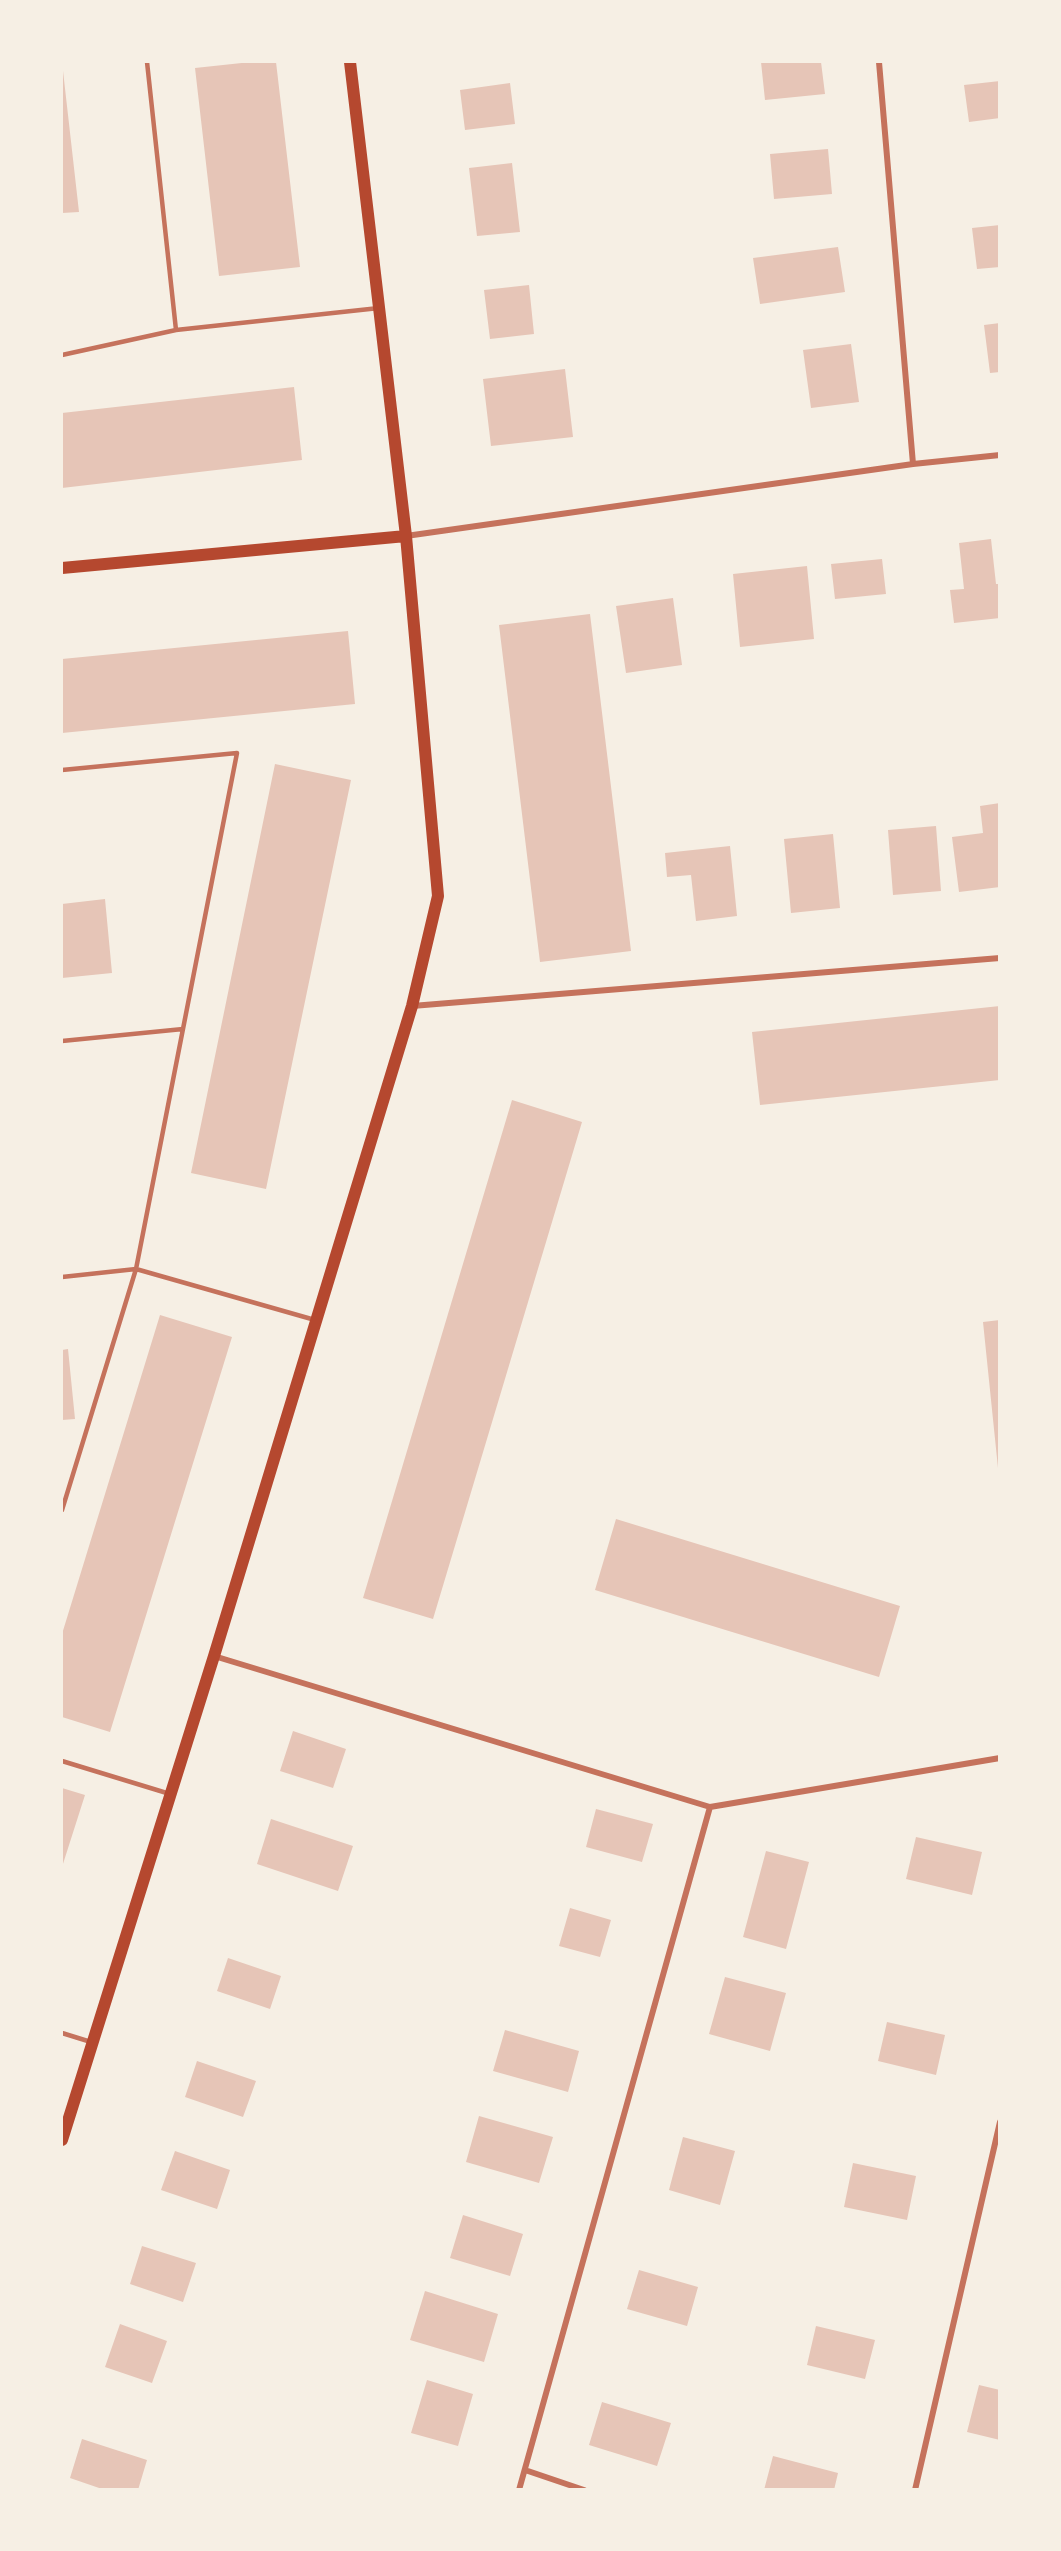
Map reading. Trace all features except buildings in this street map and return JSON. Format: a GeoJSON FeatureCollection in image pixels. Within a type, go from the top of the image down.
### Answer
{"type":"FeatureCollection","features":[{"type":"Feature","properties":{"kind":"main road"},"geometry":{"type":"LineString","coordinates":[[62,2140],[214,1656],[412,1006],[438,896],[406,536],[350,62]]}},
{"type":"Feature","properties":{"kind":"main road"},"geometry":{"type":"LineString","coordinates":[[62,568],[406,536]]}},
{"type":"Feature","properties":{"kind":"street"},"geometry":{"type":"LineString","coordinates":[[879,62],[913,464]]}},
{"type":"Feature","properties":{"kind":"street"},"geometry":{"type":"LineString","coordinates":[[406,536],[913,464],[999,455]]}},
{"type":"Feature","properties":{"kind":"street"},"geometry":{"type":"LineString","coordinates":[[412,1006],[999,958]]}},
{"type":"Feature","properties":{"kind":"street"},"geometry":{"type":"LineString","coordinates":[[214,1656],[710,1807],[999,1758]]}},
{"type":"Feature","properties":{"kind":"street"},"geometry":{"type":"LineString","coordinates":[[519,2490],[710,1807]]}},
{"type":"Feature","properties":{"kind":"street"},"geometry":{"type":"LineString","coordinates":[[915,2490],[999,2122]]}},
{"type":"Feature","properties":{"kind":"street"},"geometry":{"type":"LineString","coordinates":[[525,2470],[584,2490]]}},
{"type":"Feature","properties":{"kind":"lane"},"geometry":{"type":"LineString","coordinates":[[147,62],[176,330]]}},
{"type":"Feature","properties":{"kind":"lane"},"geometry":{"type":"LineString","coordinates":[[62,355],[176,330],[379,308]]}},
{"type":"Feature","properties":{"kind":"lane"},"geometry":{"type":"LineString","coordinates":[[62,770],[237,753],[136,1269],[62,1510]]}},
{"type":"Feature","properties":{"kind":"lane"},"geometry":{"type":"LineString","coordinates":[[62,1041],[183,1029]]}},
{"type":"Feature","properties":{"kind":"lane"},"geometry":{"type":"LineString","coordinates":[[62,1277],[136,1269],[316,1321]]}},
{"type":"Feature","properties":{"kind":"lane"},"geometry":{"type":"LineString","coordinates":[[62,1761],[170,1794]]}},
{"type":"Feature","properties":{"kind":"lane"},"geometry":{"type":"LineString","coordinates":[[62,2033],[92,2042]]}}]}
